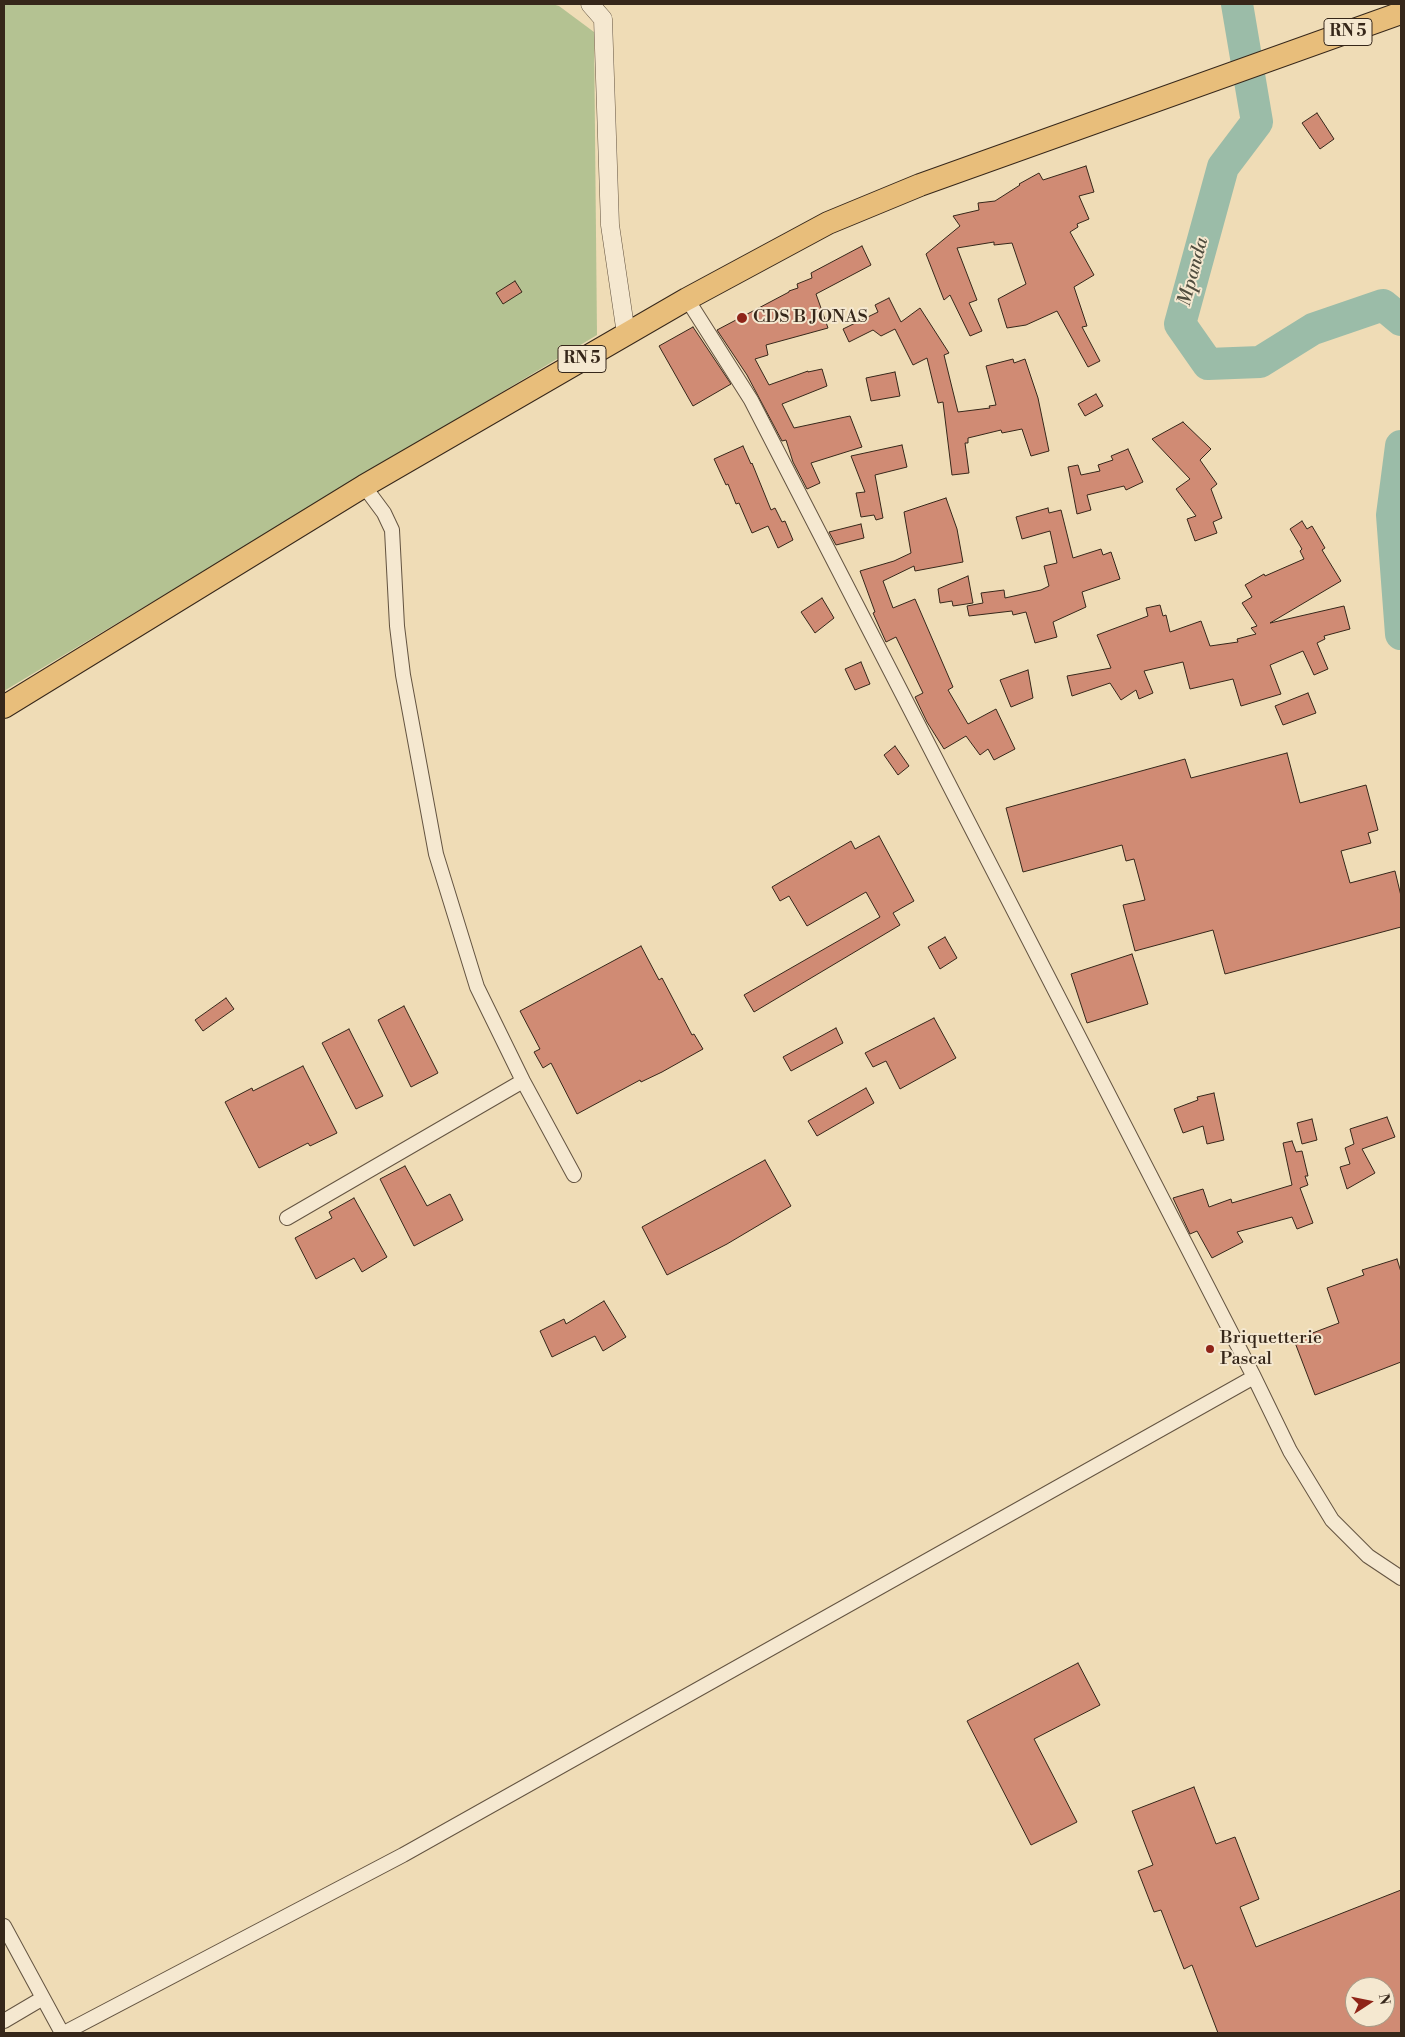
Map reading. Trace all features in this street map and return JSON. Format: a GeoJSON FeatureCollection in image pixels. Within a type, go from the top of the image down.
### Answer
{"type":"FeatureCollection","features":[{"type":"Feature","properties":{"kind":"main road","name":"RN 5"},"geometry":{"type":"LineString","coordinates":[[4,706],[364,486],[687,299],[828,222],[920,185],[1401,13]]}},
{"type":"Feature","properties":{"kind":"street"},"geometry":{"type":"LineString","coordinates":[[590,4],[603,19],[610,225],[626,334]]}},
{"type":"Feature","properties":{"kind":"street"},"geometry":{"type":"LineString","coordinates":[[687,299],[756,409],[1254,1377],[1290,1452],[1332,1520],[1368,1556],[1401,1578]]}},
{"type":"Feature","properties":{"kind":"street"},"geometry":{"type":"LineString","coordinates":[[364,486],[384,513],[392,530],[397,626],[403,675],[436,854],[477,987],[522,1081],[574,1175]]}},
{"type":"Feature","properties":{"kind":"street"},"geometry":{"type":"LineString","coordinates":[[287,1218],[522,1081]]}},
{"type":"Feature","properties":{"kind":"street"},"geometry":{"type":"LineString","coordinates":[[4,1926],[63,2033],[403,1854],[1254,1377]]}},
{"type":"Feature","properties":{"kind":"street"},"geometry":{"type":"LineString","coordinates":[[4,2021],[42,1998]]}},
{"type":"Feature","properties":{"kind":"green space"},"geometry":{"type":"Polygon","coordinates":[[[4,4],[552,4],[559,6],[594,32],[597,335],[4,691],[4,4]]]}},
{"type":"Feature","properties":{"kind":"building"},"geometry":{"type":"Polygon","coordinates":[[[1317,113],[1334,139],[1320,149],[1302,123],[1317,113]]]}},
{"type":"Feature","properties":{"kind":"building"},"geometry":{"type":"Polygon","coordinates":[[[1086,166],[1094,192],[1079,196],[1089,219],[1077,224],[1078,227],[1070,232],[1094,275],[1074,287],[1087,326],[1082,327],[1100,361],[1088,367],[1057,311],[1026,325],[1007,328],[998,299],[1026,284],[1012,243],[994,245],[994,242],[957,248],[977,300],[969,303],[982,331],[970,336],[950,295],[944,300],[926,254],[960,226],[953,216],[979,210],[978,203],[995,201],[1039,173],[1043,180],[1086,166]]]}},
{"type":"Feature","properties":{"kind":"building"},"geometry":{"type":"Polygon","coordinates":[[[862,246],[871,265],[816,294],[828,328],[766,345],[768,355],[755,359],[769,385],[808,371],[822,369],[827,386],[782,404],[794,428],[850,416],[862,447],[811,463],[820,483],[807,489],[793,462],[786,440],[782,441],[747,375],[717,330],[798,288],[797,284],[812,278],[811,273],[862,246]]]}},
{"type":"Feature","properties":{"kind":"building"},"geometry":{"type":"Polygon","coordinates":[[[515,281],[522,292],[503,304],[496,293],[515,281]]]}},
{"type":"Feature","properties":{"kind":"building"},"geometry":{"type":"Polygon","coordinates":[[[889,298],[901,322],[920,308],[949,353],[944,355],[958,412],[990,408],[989,406],[996,405],[986,366],[1013,359],[1014,363],[1025,359],[1038,398],[1049,451],[1031,456],[1022,429],[1002,433],[1001,430],[968,438],[968,443],[965,443],[969,473],[952,475],[943,402],[938,403],[927,358],[913,365],[895,329],[881,336],[873,330],[849,342],[843,329],[878,312],[875,305],[889,298]]]}},
{"type":"Feature","properties":{"kind":"building"},"geometry":{"type":"Polygon","coordinates":[[[693,327],[731,384],[693,406],[659,346],[693,327]]]}},
{"type":"Feature","properties":{"kind":"building"},"geometry":{"type":"Polygon","coordinates":[[[895,372],[900,396],[871,401],[866,378],[895,372]]]}},
{"type":"Feature","properties":{"kind":"building"},"geometry":{"type":"Polygon","coordinates":[[[1096,394],[1103,406],[1085,416],[1078,404],[1096,394]]]}},
{"type":"Feature","properties":{"kind":"building"},"geometry":{"type":"Polygon","coordinates":[[[1183,422],[1211,449],[1200,460],[1217,484],[1211,489],[1222,518],[1213,522],[1217,533],[1195,541],[1187,519],[1196,516],[1176,489],[1190,479],[1152,439],[1183,422]]]}},
{"type":"Feature","properties":{"kind":"building"},"geometry":{"type":"Polygon","coordinates":[[[902,445],[907,467],[875,475],[883,518],[876,520],[874,515],[861,517],[856,493],[865,492],[851,456],[902,445]]]}},
{"type":"Feature","properties":{"kind":"building"},"geometry":{"type":"Polygon","coordinates":[[[743,446],[771,510],[775,508],[782,522],[785,521],[793,540],[778,548],[768,526],[752,533],[739,503],[736,504],[728,484],[726,485],[714,459],[743,446]]]}},
{"type":"Feature","properties":{"kind":"building"},"geometry":{"type":"Polygon","coordinates":[[[1128,449],[1143,482],[1126,490],[1124,486],[1087,495],[1091,510],[1077,514],[1068,467],[1078,465],[1081,475],[1100,471],[1098,465],[1113,460],[1111,456],[1128,449]]]}},
{"type":"Feature","properties":{"kind":"building"},"geometry":{"type":"Polygon","coordinates":[[[946,498],[957,529],[963,562],[915,571],[914,566],[883,581],[893,608],[915,599],[953,687],[948,690],[968,724],[996,709],[1015,749],[994,760],[988,749],[980,755],[966,736],[944,749],[927,722],[915,697],[923,693],[896,637],[886,642],[873,613],[875,612],[860,571],[894,561],[911,553],[904,512],[946,498]]]}},
{"type":"Feature","properties":{"kind":"building"},"geometry":{"type":"Polygon","coordinates":[[[1048,508],[1049,513],[1061,510],[1073,558],[1101,549],[1103,555],[1111,552],[1120,579],[1082,592],[1086,607],[1053,622],[1057,637],[1035,643],[1026,612],[1013,615],[1012,611],[969,616],[967,606],[983,603],[981,593],[1004,590],[1005,598],[1041,590],[1049,586],[1044,566],[1057,563],[1050,531],[1022,539],[1016,517],[1048,508]]]}},
{"type":"Feature","properties":{"kind":"building"},"geometry":{"type":"Polygon","coordinates":[[[1302,521],[1307,529],[1312,526],[1325,548],[1322,550],[1341,581],[1270,623],[1344,606],[1350,629],[1324,636],[1325,639],[1317,643],[1328,669],[1314,675],[1303,651],[1270,665],[1281,694],[1241,706],[1233,679],[1190,689],[1183,662],[1144,671],[1153,693],[1139,699],[1136,690],[1121,700],[1110,683],[1072,696],[1067,676],[1111,668],[1097,635],[1148,616],[1146,608],[1160,605],[1163,616],[1166,615],[1170,632],[1201,621],[1210,646],[1238,642],[1237,639],[1256,634],[1251,628],[1257,626],[1242,603],[1252,597],[1245,585],[1264,574],[1265,576],[1304,559],[1300,551],[1302,549],[1290,529],[1302,521]]]}},
{"type":"Feature","properties":{"kind":"building"},"geometry":{"type":"Polygon","coordinates":[[[861,524],[864,538],[836,545],[829,532],[861,524]]]}},
{"type":"Feature","properties":{"kind":"building"},"geometry":{"type":"Polygon","coordinates":[[[968,576],[973,603],[953,606],[952,601],[940,603],[938,589],[968,576]]]}},
{"type":"Feature","properties":{"kind":"building"},"geometry":{"type":"Polygon","coordinates":[[[822,598],[834,618],[815,633],[801,612],[822,598]]]}},
{"type":"Feature","properties":{"kind":"building"},"geometry":{"type":"Polygon","coordinates":[[[861,662],[870,684],[855,690],[845,669],[861,662]]]}},
{"type":"Feature","properties":{"kind":"building"},"geometry":{"type":"Polygon","coordinates":[[[1028,670],[1033,698],[1011,707],[1000,680],[1028,670]]]}},
{"type":"Feature","properties":{"kind":"building"},"geometry":{"type":"Polygon","coordinates":[[[1308,693],[1316,713],[1283,725],[1275,706],[1308,693]]]}},
{"type":"Feature","properties":{"kind":"building"},"geometry":{"type":"Polygon","coordinates":[[[895,746],[909,766],[898,775],[884,755],[895,746]]]}},
{"type":"Feature","properties":{"kind":"building"},"geometry":{"type":"Polygon","coordinates":[[[1287,753],[1300,803],[1366,785],[1378,830],[1368,833],[1371,843],[1341,851],[1350,883],[1395,871],[1401,896],[1401,927],[1225,974],[1213,930],[1135,951],[1123,905],[1145,900],[1134,859],[1126,861],[1122,845],[1023,872],[1006,808],[1185,759],[1191,778],[1287,753]]]}},
{"type":"Feature","properties":{"kind":"building"},"geometry":{"type":"Polygon","coordinates":[[[879,836],[914,901],[893,913],[900,925],[754,1012],[744,995],[880,917],[866,892],[807,926],[789,896],[780,901],[772,887],[851,841],[855,849],[879,836]]]}},
{"type":"Feature","properties":{"kind":"building"},"geometry":{"type":"Polygon","coordinates":[[[945,937],[957,958],[940,969],[928,947],[945,937]]]}},
{"type":"Feature","properties":{"kind":"building"},"geometry":{"type":"Polygon","coordinates":[[[641,946],[659,980],[662,978],[692,1035],[694,1034],[703,1049],[662,1072],[641,1082],[640,1080],[577,1114],[551,1063],[543,1068],[534,1052],[540,1049],[520,1011],[641,946]]]}},
{"type":"Feature","properties":{"kind":"building"},"geometry":{"type":"Polygon","coordinates":[[[1132,954],[1148,1004],[1087,1023],[1071,974],[1132,954]]]}},
{"type":"Feature","properties":{"kind":"building"},"geometry":{"type":"Polygon","coordinates":[[[226,998],[234,1009],[203,1031],[195,1020],[226,998]]]}},
{"type":"Feature","properties":{"kind":"building"},"geometry":{"type":"Polygon","coordinates":[[[404,1006],[438,1073],[411,1087],[378,1020],[404,1006]]]}},
{"type":"Feature","properties":{"kind":"building"},"geometry":{"type":"Polygon","coordinates":[[[934,1018],[956,1058],[900,1089],[886,1061],[873,1067],[865,1053],[934,1018]]]}},
{"type":"Feature","properties":{"kind":"building"},"geometry":{"type":"Polygon","coordinates":[[[836,1028],[843,1043],[791,1071],[783,1057],[836,1028]]]}},
{"type":"Feature","properties":{"kind":"building"},"geometry":{"type":"Polygon","coordinates":[[[349,1029],[383,1096],[356,1109],[322,1043],[349,1029]]]}},
{"type":"Feature","properties":{"kind":"building"},"geometry":{"type":"Polygon","coordinates":[[[303,1066],[337,1133],[310,1146],[308,1143],[259,1168],[225,1102],[252,1088],[253,1091],[303,1066]]]}},
{"type":"Feature","properties":{"kind":"building"},"geometry":{"type":"Polygon","coordinates":[[[866,1088],[874,1103],[817,1136],[808,1121],[866,1088]]]}},
{"type":"Feature","properties":{"kind":"building"},"geometry":{"type":"Polygon","coordinates":[[[1214,1093],[1224,1140],[1207,1144],[1203,1126],[1183,1133],[1174,1109],[1198,1100],[1197,1097],[1214,1093]]]}},
{"type":"Feature","properties":{"kind":"building"},"geometry":{"type":"Polygon","coordinates":[[[1387,1117],[1395,1137],[1362,1149],[1375,1173],[1347,1189],[1340,1167],[1350,1164],[1345,1148],[1354,1144],[1350,1129],[1387,1117]]]}},
{"type":"Feature","properties":{"kind":"building"},"geometry":{"type":"Polygon","coordinates":[[[1312,1119],[1317,1140],[1302,1144],[1297,1123],[1312,1119]]]}},
{"type":"Feature","properties":{"kind":"building"},"geometry":{"type":"Polygon","coordinates":[[[1292,1141],[1296,1152],[1302,1151],[1308,1176],[1305,1176],[1308,1185],[1300,1188],[1313,1223],[1297,1229],[1292,1217],[1237,1232],[1243,1242],[1212,1258],[1197,1231],[1190,1234],[1173,1198],[1203,1189],[1209,1207],[1231,1199],[1232,1203],[1292,1185],[1283,1143],[1292,1141]]]}},
{"type":"Feature","properties":{"kind":"building"},"geometry":{"type":"Polygon","coordinates":[[[765,1160],[791,1206],[727,1244],[667,1275],[642,1227],[765,1160]]]}},
{"type":"Feature","properties":{"kind":"building"},"geometry":{"type":"Polygon","coordinates":[[[405,1166],[427,1206],[450,1194],[463,1220],[414,1246],[380,1179],[405,1166]]]}},
{"type":"Feature","properties":{"kind":"building"},"geometry":{"type":"Polygon","coordinates":[[[354,1198],[387,1257],[362,1272],[354,1258],[316,1279],[295,1238],[332,1218],[329,1212],[354,1198]]]}},
{"type":"Feature","properties":{"kind":"building"},"geometry":{"type":"Polygon","coordinates":[[[1397,1259],[1401,1272],[1401,1362],[1315,1395],[1294,1340],[1339,1323],[1327,1288],[1364,1275],[1362,1270],[1397,1259]]]}},
{"type":"Feature","properties":{"kind":"building"},"geometry":{"type":"Polygon","coordinates":[[[604,1301],[626,1337],[603,1351],[595,1336],[552,1357],[540,1331],[564,1319],[566,1324],[604,1301]]]}},
{"type":"Feature","properties":{"kind":"building"},"geometry":{"type":"Polygon","coordinates":[[[1078,1663],[1100,1705],[1034,1739],[1077,1822],[1031,1845],[967,1721],[1078,1663]]]}},
{"type":"Feature","properties":{"kind":"building"},"geometry":{"type":"Polygon","coordinates":[[[1194,1787],[1216,1844],[1235,1837],[1259,1899],[1240,1907],[1256,1947],[1401,1890],[1401,2033],[1218,2033],[1192,1965],[1184,1969],[1161,1910],[1154,1912],[1138,1871],[1153,1865],[1132,1811],[1194,1787]]]}},
{"type":"Feature","properties":{"kind":"waterway","name":"Mpanda"},"geometry":{"type":"LineString","coordinates":[[1237,4],[1257,122],[1223,167],[1180,324],[1208,364],[1260,362],[1313,329],[1383,305],[1401,320]]}},
{"type":"Feature","properties":{"kind":"waterway","name":"Mpanda"},"geometry":{"type":"LineString","coordinates":[[1401,446],[1392,515],[1401,634]]}},
{"type":"Feature","properties":{"kind":"place","name":"CDS B JONAS"},"geometry":{"type":"Point","coordinates":[742,318]}},
{"type":"Feature","properties":{"kind":"place","name":"Briquetterie Pascal"},"geometry":{"type":"Point","coordinates":[1210,1349]}}]}
